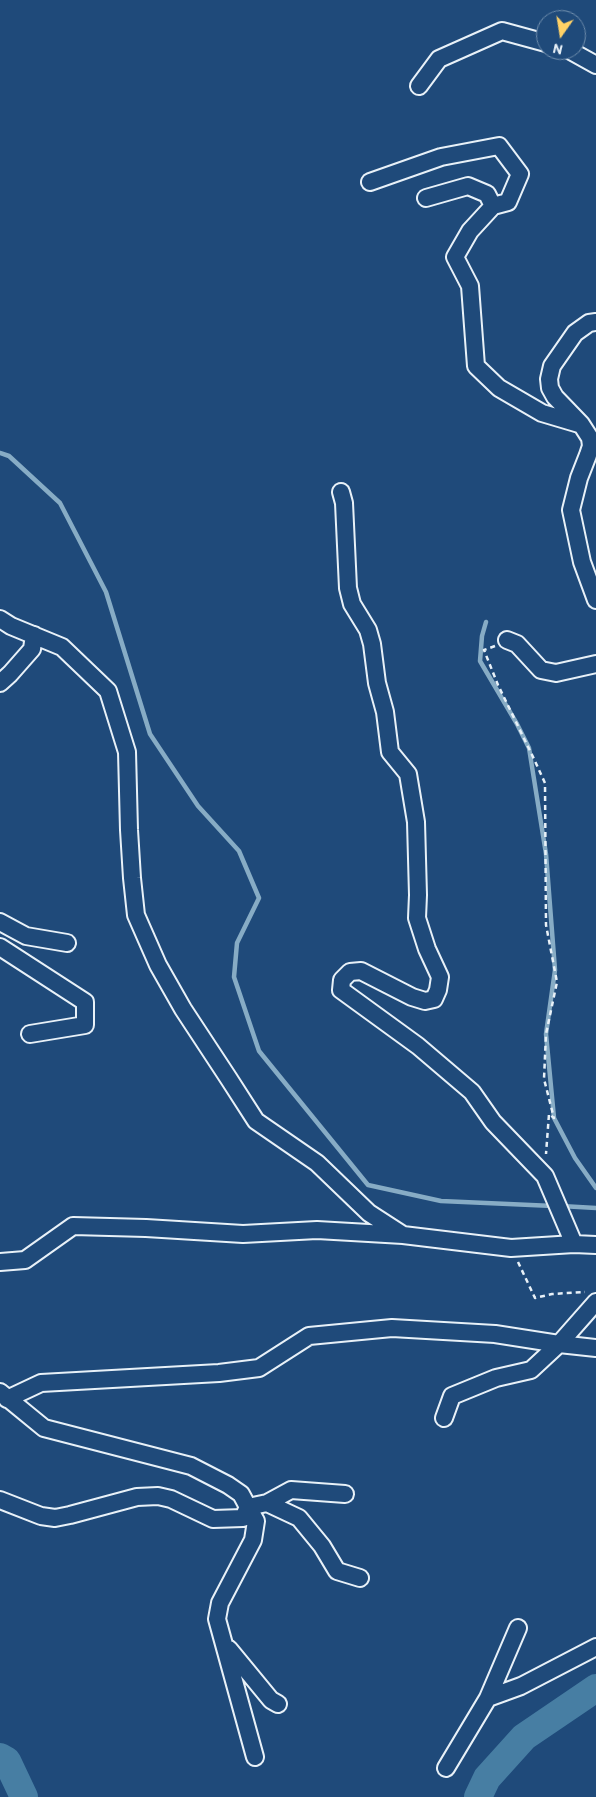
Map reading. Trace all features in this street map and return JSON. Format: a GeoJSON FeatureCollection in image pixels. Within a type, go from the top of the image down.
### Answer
{"type":"FeatureCollection","features":[{"type":"Feature","properties":{"kind":"street"},"geometry":{"type":"LineString","coordinates":[[419,86],[438,59],[502,32],[536,40]]}},
{"type":"Feature","properties":{"kind":"street"},"geometry":{"type":"LineString","coordinates":[[370,182],[441,157],[499,146],[520,174],[508,202],[493,206],[470,231],[455,256],[470,286],[476,366],[498,388],[542,413],[580,424]]}},
{"type":"Feature","properties":{"kind":"street"},"geometry":{"type":"LineString","coordinates":[[426,198],[468,186],[486,194],[493,206]]}},
{"type":"Feature","properties":{"kind":"street"},"geometry":{"type":"LineString","coordinates":[[596,322],[589,323],[575,333],[552,366],[549,379],[550,388],[555,397],[590,438],[592,456],[579,478],[571,510],[582,562],[596,600]]}},
{"type":"Feature","properties":{"kind":"street"},"geometry":{"type":"LineString","coordinates":[[341,492],[344,503],[348,588],[352,604],[368,630],[372,644],[377,683],[385,712],[390,752],[408,774],[416,822],[417,918],[427,949],[440,977],[434,999],[425,1002],[361,971],[350,972],[342,980],[341,990],[418,1046],[472,1092],[493,1122],[545,1176],[574,1244]]}},
{"type":"Feature","properties":{"kind":"street"},"geometry":{"type":"LineString","coordinates":[[0,619],[11,626],[62,647],[108,691],[127,752],[130,859],[136,915],[158,965],[183,1009],[256,1121],[316,1163],[369,1213],[403,1235]]}},
{"type":"Feature","properties":{"kind":"street"},"geometry":{"type":"LineString","coordinates":[[0,683],[32,649],[34,635]]}},
{"type":"Feature","properties":{"kind":"street"},"geometry":{"type":"LineString","coordinates":[[508,640],[517,644],[541,670],[556,673],[596,664]]}},
{"type":"Feature","properties":{"kind":"street"},"geometry":{"type":"LineString","coordinates":[[0,922],[26,936],[67,943]]}},
{"type":"Feature","properties":{"kind":"street"},"geometry":{"type":"LineString","coordinates":[[0,947],[85,1002],[85,1025],[30,1034]]}},
{"type":"Feature","properties":{"kind":"street"},"geometry":{"type":"LineString","coordinates":[[0,1262],[25,1260],[73,1226],[136,1227],[243,1234],[317,1230],[403,1235],[510,1248],[574,1244],[596,1246]]}},
{"type":"Feature","properties":{"kind":"street"},"geometry":{"type":"LineString","coordinates":[[444,1418],[452,1396],[496,1378],[531,1370],[559,1344],[592,1297]]}},
{"type":"Feature","properties":{"kind":"street"},"geometry":{"type":"LineString","coordinates":[[3,1396],[41,1383],[219,1373],[260,1368],[309,1336],[392,1328],[495,1334],[596,1348]]}},
{"type":"Feature","properties":{"kind":"street"},"geometry":{"type":"LineString","coordinates":[[3,1396],[44,1428],[56,1433],[108,1444],[191,1466],[242,1494],[256,1520],[253,1540],[220,1603],[217,1620],[255,1757]]}},
{"type":"Feature","properties":{"kind":"street"},"geometry":{"type":"LineString","coordinates":[[248,1507],[267,1503],[291,1490],[345,1494]]}},
{"type":"Feature","properties":{"kind":"street"},"geometry":{"type":"LineString","coordinates":[[0,1500],[41,1516],[55,1518],[137,1497],[158,1496],[171,1499],[213,1519],[243,1518],[248,1507]]}},
{"type":"Feature","properties":{"kind":"street"},"geometry":{"type":"LineString","coordinates":[[267,1503],[299,1518],[322,1546],[337,1572],[360,1578]]}},
{"type":"Feature","properties":{"kind":"street"},"geometry":{"type":"LineString","coordinates":[[446,1768],[488,1698],[518,1628]]}},
{"type":"Feature","properties":{"kind":"street"},"geometry":{"type":"LineString","coordinates":[[224,1643],[271,1700],[278,1704]]}},
{"type":"Feature","properties":{"kind":"street"},"geometry":{"type":"LineString","coordinates":[[488,1698],[522,1686],[596,1647]]}},
{"type":"Feature","properties":{"kind":"path"},"geometry":{"type":"LineString","coordinates":[[508,640],[484,650],[545,784],[546,925],[557,982],[546,1034],[544,1079],[554,1118],[549,1114],[545,1176]]}},
{"type":"Feature","properties":{"kind":"path"},"geometry":{"type":"LineString","coordinates":[[510,1248],[535,1298],[552,1294],[592,1297]]}},
{"type":"Feature","properties":{"kind":"waterway"},"geometry":{"type":"LineString","coordinates":[[0,453],[9,456],[60,503],[106,592],[150,734],[198,806],[239,851],[259,898],[237,943],[234,977],[259,1051],[368,1185],[441,1201],[553,1206]]}},
{"type":"Feature","properties":{"kind":"waterway"},"geometry":{"type":"LineString","coordinates":[[486,622],[482,636],[480,661],[529,748],[546,854],[555,970],[546,1034],[554,1118],[575,1158],[596,1188]]}},
{"type":"Feature","properties":{"kind":"waterway"},"geometry":{"type":"LineString","coordinates":[[561,1206],[596,1208]]}},
{"type":"Feature","properties":{"kind":"waterway"},"geometry":{"type":"LineString","coordinates":[[478,1797],[487,1778],[524,1737],[596,1688]]}},
{"type":"Feature","properties":{"kind":"waterway"},"geometry":{"type":"LineString","coordinates":[[0,1757],[7,1761],[24,1797]]}}]}
